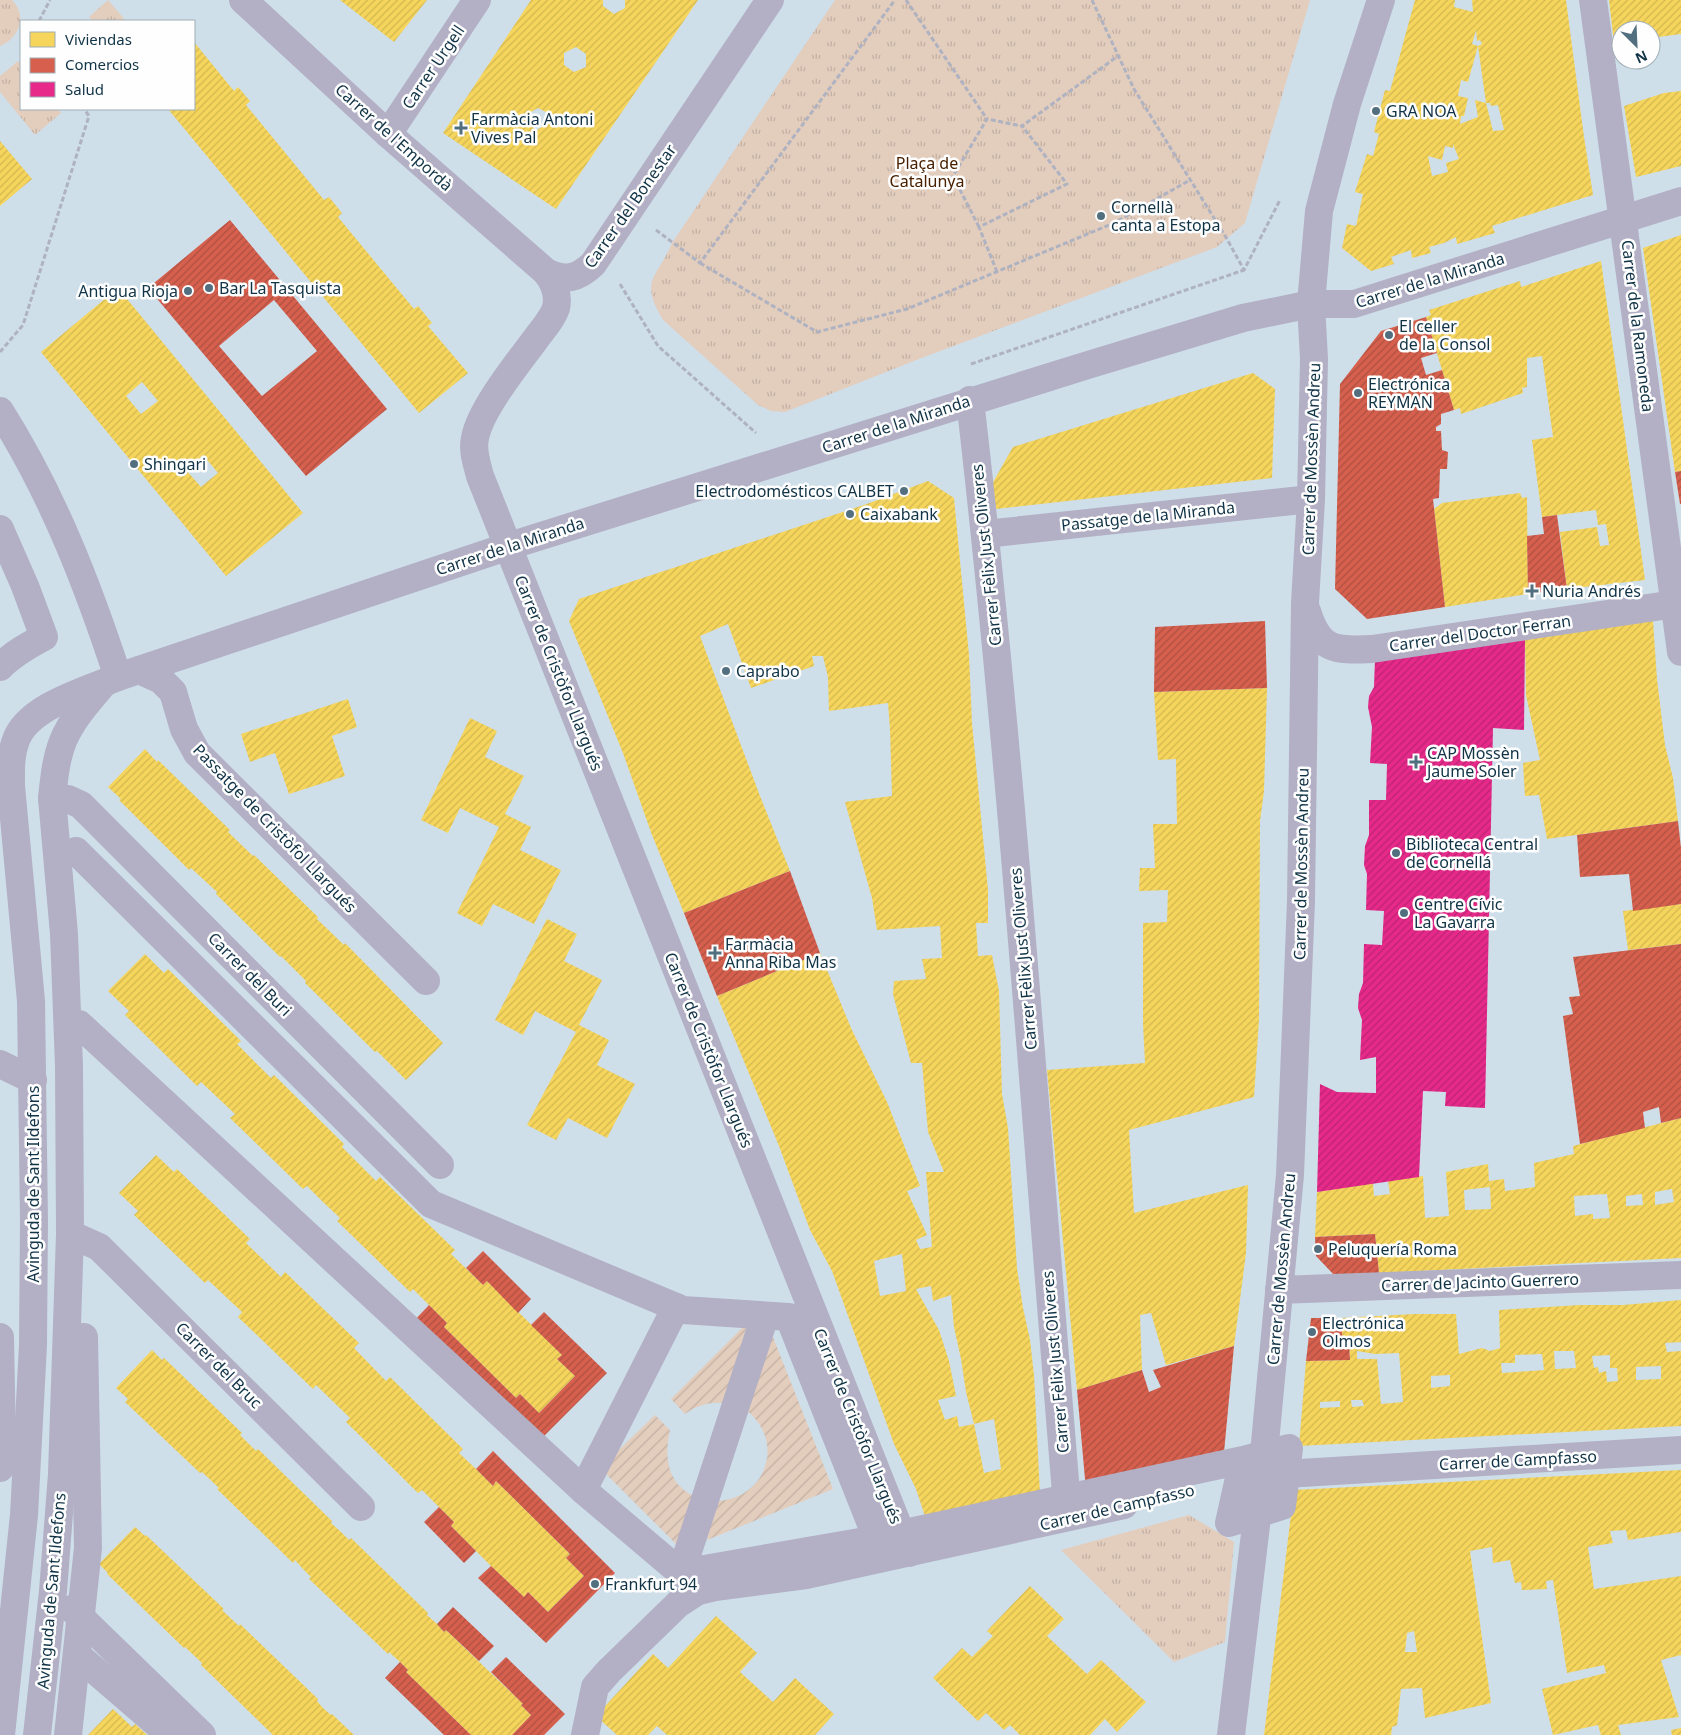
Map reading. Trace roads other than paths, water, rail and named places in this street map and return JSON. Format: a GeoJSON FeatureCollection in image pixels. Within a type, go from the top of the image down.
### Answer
{"type":"FeatureCollection","features":[{"type":"Feature","properties":{"kind":"street","name":"Carrer de l'Empordà"},"geometry":{"type":"LineString","coordinates":[[243,0],[388,134],[546,272]]}},
{"type":"Feature","properties":{"kind":"street","name":"Carrer Urgell"},"geometry":{"type":"LineString","coordinates":[[388,134],[477,0]]}},
{"type":"Feature","properties":{"kind":"street","name":"Carrer del Bonestar"},"geometry":{"type":"LineString","coordinates":[[546,272],[558,278],[571,277],[582,274],[594,264],[770,0]]}},
{"type":"Feature","properties":{"kind":"street","name":"Carrer de Mossèn Andreu"},"geometry":{"type":"LineString","coordinates":[[1259,1469],[1290,1175],[1301,901],[1305,603],[1311,499],[1314,359],[1311,304],[1319,210],[1347,104],[1381,0]]}},
{"type":"Feature","properties":{"kind":"street","name":"Carrer de la Ramoneda"},"geometry":{"type":"LineString","coordinates":[[1593,0],[1678,604],[1681,652]]}},
{"type":"Feature","properties":{"kind":"street","name":"Carrer de la Miranda"},"geometry":{"type":"LineString","coordinates":[[120,677],[509,546],[970,400],[1243,318],[1311,304],[1354,304],[1681,201]]}},
{"type":"Feature","properties":{"kind":"street"},"geometry":{"type":"LineString","coordinates":[[509,546],[480,476],[474,439],[482,416],[551,319],[556,307],[554,283],[546,272]]}},
{"type":"Feature","properties":{"kind":"street","name":"Carrer Fèlix Just Oliveres"},"geometry":{"type":"LineString","coordinates":[[970,400],[985,534],[1023,957],[1067,1508]]}},
{"type":"Feature","properties":{"kind":"street"},"geometry":{"type":"LineString","coordinates":[[0,411],[53,506],[90,593],[120,677]]}},
{"type":"Feature","properties":{"kind":"street","name":"Passatge de la Miranda"},"geometry":{"type":"LineString","coordinates":[[985,534],[1311,499]]}},
{"type":"Feature","properties":{"kind":"street"},"geometry":{"type":"LineString","coordinates":[[0,529],[25,586],[44,637],[26,646],[0,667]]}},
{"type":"Feature","properties":{"kind":"street","name":"Carrer de Cristòfor Llargués"},"geometry":{"type":"LineString","coordinates":[[509,546],[896,1542]]}},
{"type":"Feature","properties":{"kind":"street","name":"Carrer del Doctor Ferran"},"geometry":{"type":"LineString","coordinates":[[1305,603],[1313,629],[1324,642],[1344,650],[1372,649],[1678,604]]}},
{"type":"Feature","properties":{"kind":"street","name":"Avinguda de Sant Ildefons"},"geometry":{"type":"LineString","coordinates":[[1,1735],[17,1590],[33,1345],[33,1080],[31,1001],[10,786],[11,760],[8,739],[55,703],[120,677]]}},
{"type":"Feature","properties":{"kind":"street","name":"Avinguda de Sant Ildefons"},"geometry":{"type":"LineString","coordinates":[[37,1735],[53,1591],[76,1237],[64,934],[52,798],[54,776],[62,742],[79,712],[120,677]]}},
{"type":"Feature","properties":{"kind":"street","name":"Passatge de Cristòfol Llargués"},"geometry":{"type":"LineString","coordinates":[[120,677],[161,680],[173,692],[184,729],[197,753],[426,981]]}},
{"type":"Feature","properties":{"kind":"street","name":"Carrer del Buri"},"geometry":{"type":"LineString","coordinates":[[52,798],[68,799],[81,805],[440,1165]]}},
{"type":"Feature","properties":{"kind":"street"},"geometry":{"type":"LineString","coordinates":[[68,1735],[88,1548],[76,1237],[79,1024],[76,851],[431,1204],[683,1310],[789,1317],[896,1542],[681,1573],[583,1490],[79,1024]]}},
{"type":"Feature","properties":{"kind":"street"},"geometry":{"type":"LineString","coordinates":[[0,1064],[33,1080]]}},
{"type":"Feature","properties":{"kind":"street","name":"Carrer del Bruc"},"geometry":{"type":"LineString","coordinates":[[76,1237],[99,1247],[361,1507]]}},
{"type":"Feature","properties":{"kind":"street","name":"Carrer de Jacinto Guerrero"},"geometry":{"type":"LineString","coordinates":[[1279,1290],[1681,1275]]}},
{"type":"Feature","properties":{"kind":"street"},"geometry":{"type":"LineString","coordinates":[[583,1490],[676,1307]]}},
{"type":"Feature","properties":{"kind":"street"},"geometry":{"type":"LineString","coordinates":[[681,1573],[765,1316]]}},
{"type":"Feature","properties":{"kind":"street"},"geometry":{"type":"LineString","coordinates":[[0,1337],[2,1444],[0,1468]]}},
{"type":"Feature","properties":{"kind":"street"},"geometry":{"type":"LineString","coordinates":[[1,1415],[29,1427]]}},
{"type":"Feature","properties":{"kind":"street","name":"Carrer de Campfasso"},"geometry":{"type":"LineString","coordinates":[[585,1735],[595,1687],[671,1611],[698,1591],[806,1575],[896,1542],[1259,1469],[1681,1450]]}},
{"type":"Feature","properties":{"kind":"street"},"geometry":{"type":"LineString","coordinates":[[1259,1469],[1282,1506],[1257,1514],[1229,1523],[1259,1469]]}},
{"type":"Feature","properties":{"kind":"street"},"geometry":{"type":"LineString","coordinates":[[1231,1735],[1257,1514]]}},
{"type":"Feature","properties":{"kind":"street"},"geometry":{"type":"LineString","coordinates":[[53,1591],[202,1735]]}},
{"type":"Feature","properties":{"kind":"street"},"geometry":{"type":"LineString","coordinates":[[76,1655],[170,1735]]}},
{"type":"Feature","properties":{"kind":"place","name":"GRA NOA"},"geometry":{"type":"Point","coordinates":[1376,111]}},
{"type":"Feature","properties":{"kind":"place","name":"Farmàcia Antoni Vives Pal"},"geometry":{"type":"Point","coordinates":[461,128]}},
{"type":"Feature","properties":{"kind":"place","name":"Cornellà canta a Estopa"},"geometry":{"type":"Point","coordinates":[1101,216]}},
{"type":"Feature","properties":{"kind":"place","name":"Bar La Tasquista"},"geometry":{"type":"Point","coordinates":[209,288]}},
{"type":"Feature","properties":{"kind":"place","name":"Antigua Rioja"},"geometry":{"type":"Point","coordinates":[188,291]}},
{"type":"Feature","properties":{"kind":"place","name":"El celler de la Consol"},"geometry":{"type":"Point","coordinates":[1389,335]}},
{"type":"Feature","properties":{"kind":"place","name":"Electrónica REYMAN"},"geometry":{"type":"Point","coordinates":[1358,393]}},
{"type":"Feature","properties":{"kind":"place","name":"Shingari"},"geometry":{"type":"Point","coordinates":[134,464]}},
{"type":"Feature","properties":{"kind":"place","name":"Electrodomésticos CALBET"},"geometry":{"type":"Point","coordinates":[904,491]}},
{"type":"Feature","properties":{"kind":"place","name":"Caixabank"},"geometry":{"type":"Point","coordinates":[850,514]}},
{"type":"Feature","properties":{"kind":"place","name":"Nuria Andrés"},"geometry":{"type":"Point","coordinates":[1532,591]}},
{"type":"Feature","properties":{"kind":"place","name":"Caprabo"},"geometry":{"type":"Point","coordinates":[726,671]}},
{"type":"Feature","properties":{"kind":"place","name":"CAP Mossèn Jaume Soler"},"geometry":{"type":"Point","coordinates":[1416,762]}},
{"type":"Feature","properties":{"kind":"place","name":"Biblioteca Central de Cornellá"},"geometry":{"type":"Point","coordinates":[1396,853]}},
{"type":"Feature","properties":{"kind":"place","name":"Centre Cívic La Gavarra"},"geometry":{"type":"Point","coordinates":[1404,913]}},
{"type":"Feature","properties":{"kind":"place","name":"Farmàcia Anna Riba Mas"},"geometry":{"type":"Point","coordinates":[715,953]}},
{"type":"Feature","properties":{"kind":"place","name":"Peluquería Roma"},"geometry":{"type":"Point","coordinates":[1318,1249]}},
{"type":"Feature","properties":{"kind":"place","name":"Electrónica Olmos"},"geometry":{"type":"Point","coordinates":[1312,1332]}},
{"type":"Feature","properties":{"kind":"place","name":"Frankfurt 94"},"geometry":{"type":"Point","coordinates":[595,1584]}},
{"type":"Feature","properties":{"kind":"park label","name":"Plaça de Catalunya"},"geometry":{"type":"Point","coordinates":[927,172]}}]}
